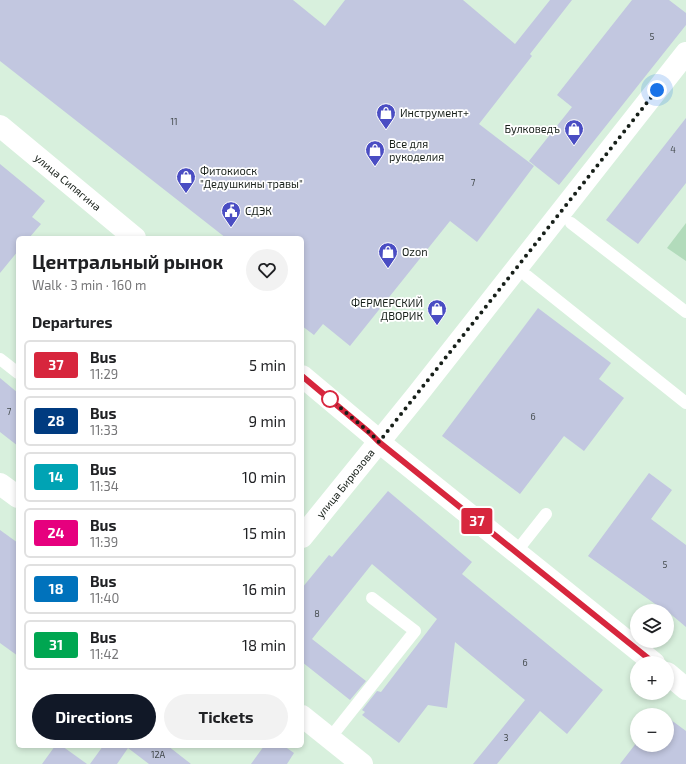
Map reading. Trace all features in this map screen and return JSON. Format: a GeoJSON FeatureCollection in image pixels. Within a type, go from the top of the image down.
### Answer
{"type":"FeatureCollection","features":[{"type":"Feature","properties":{"kind":"street","name":"улица Бирюзова"},"geometry":{"type":"LineString","coordinates":[[304,535],[379,442],[686,53]]}},
{"type":"Feature","properties":{"kind":"street","name":"улица Сипягина"},"geometry":{"type":"LineString","coordinates":[[0,126],[133,236]]}},
{"type":"Feature","properties":{"kind":"street"},"geometry":{"type":"LineString","coordinates":[[304,378],[379,442],[645,656]]}},
{"type":"Feature","properties":{"kind":"street"},"geometry":{"type":"LineString","coordinates":[[0,484],[16,496]]}},
{"type":"Feature","properties":{"kind":"street"},"geometry":{"type":"LineString","coordinates":[[674,679],[686,689]]}},
{"type":"Feature","properties":{"kind":"street"},"geometry":{"type":"LineString","coordinates":[[304,718],[362,764]]}},
{"type":"Feature","properties":{"kind":"lane"},"geometry":{"type":"LineString","coordinates":[[572,223],[686,312]]}},
{"type":"Feature","properties":{"kind":"lane"},"geometry":{"type":"LineString","coordinates":[[526,276],[686,404]]}},
{"type":"Feature","properties":{"kind":"lane"},"geometry":{"type":"LineString","coordinates":[[0,359],[16,371]]}},
{"type":"Feature","properties":{"kind":"lane"},"geometry":{"type":"LineString","coordinates":[[516,552],[546,514]]}},
{"type":"Feature","properties":{"kind":"lane"},"geometry":{"type":"LineString","coordinates":[[330,738],[415,631],[372,598]]}},
{"type":"Feature","properties":{"kind":"green space"},"geometry":{"type":"Polygon","coordinates":[[[686,223],[686,261],[667,248],[686,223]]]}},
{"type":"Feature","properties":{"kind":"building"},"geometry":{"type":"Polygon","coordinates":[[[0,0],[293,0],[325,26],[345,0],[463,0],[515,44],[550,0],[572,0],[530,54],[532,56],[479,124],[534,166],[477,242],[450,221],[350,346],[323,324],[314,335],[304,328],[304,236],[223,236],[0,61],[0,0]]]}},
{"type":"Feature","properties":{"kind":"building"},"geometry":{"type":"Polygon","coordinates":[[[632,0],[669,0],[686,13],[686,25],[559,185],[529,161],[572,107],[557,95],[632,0]]]}},
{"type":"Feature","properties":{"kind":"building"},"geometry":{"type":"Polygon","coordinates":[[[686,118],[686,183],[638,244],[606,220],[686,118]]]}},
{"type":"Feature","properties":{"kind":"building"},"geometry":{"type":"Polygon","coordinates":[[[0,164],[45,201],[32,217],[41,224],[31,236],[16,236],[16,253],[0,273],[0,164]]]}},
{"type":"Feature","properties":{"kind":"building"},"geometry":{"type":"Polygon","coordinates":[[[538,308],[611,363],[599,379],[624,398],[584,451],[564,436],[520,494],[442,436],[538,308]]]}},
{"type":"Feature","properties":{"kind":"building"},"geometry":{"type":"Polygon","coordinates":[[[0,378],[16,391],[16,444],[0,432],[0,378]]]}},
{"type":"Feature","properties":{"kind":"building"},"geometry":{"type":"Polygon","coordinates":[[[649,473],[672,490],[651,519],[686,545],[686,627],[674,617],[674,604],[655,604],[588,556],[649,473]]]}},
{"type":"Feature","properties":{"kind":"building"},"geometry":{"type":"Polygon","coordinates":[[[388,491],[472,562],[462,574],[603,690],[567,734],[540,711],[497,764],[473,764],[525,700],[455,642],[447,708],[428,705],[399,743],[362,715],[365,712],[362,710],[377,691],[381,692],[437,619],[372,564],[312,639],[366,681],[350,700],[304,664],[304,586],[329,555],[332,557],[388,491]]]}},
{"type":"Feature","properties":{"kind":"building"},"geometry":{"type":"Polygon","coordinates":[[[0,530],[16,542],[16,655],[0,643],[0,530]]]}},
{"type":"Feature","properties":{"kind":"building"},"geometry":{"type":"Polygon","coordinates":[[[674,722],[686,731],[686,764],[620,764],[630,751],[674,752],[674,722]]]}},
{"type":"Feature","properties":{"kind":"building"},"geometry":{"type":"Polygon","coordinates":[[[54,748],[65,748],[87,764],[42,764],[54,748]]]}},
{"type":"Feature","properties":{"kind":"building"},"geometry":{"type":"Polygon","coordinates":[[[102,748],[128,748],[117,764],[90,764],[102,748]]]}},
{"type":"Feature","properties":{"kind":"building"},"geometry":{"type":"Polygon","coordinates":[[[128,748],[171,748],[191,764],[149,764],[128,748]]]}},
{"type":"Feature","properties":{"kind":"building"},"geometry":{"type":"Polygon","coordinates":[[[263,748],[287,748],[294,753],[287,764],[251,764],[263,748]]]}},
{"type":"Feature","properties":{"kind":"bus line","name":"37"},"geometry":{"type":"LineString","coordinates":[[304,378],[379,442],[645,656]]}},
{"type":"Feature","properties":{"kind":"place","name":"Инструмент+"},"geometry":{"type":"Point","coordinates":[386,130]}},
{"type":"Feature","properties":{"kind":"place","name":"Булковедъ"},"geometry":{"type":"Point","coordinates":[574,146]}},
{"type":"Feature","properties":{"kind":"place","name":"Все для рукоделия"},"geometry":{"type":"Point","coordinates":[375,167]}},
{"type":"Feature","properties":{"kind":"place","name":"Фитокиоск \"Дедушкины травы\""},"geometry":{"type":"Point","coordinates":[186,194]}},
{"type":"Feature","properties":{"kind":"place","name":"СДЭК"},"geometry":{"type":"Point","coordinates":[231,228]}},
{"type":"Feature","properties":{"kind":"place","name":"Ozon"},"geometry":{"type":"Point","coordinates":[388,269]}},
{"type":"Feature","properties":{"kind":"place","name":"ФЕРМЕРСКИЙ ДВОРИК"},"geometry":{"type":"Point","coordinates":[437,326]}},
{"type":"Feature","properties":{"kind":"route"},"geometry":{"type":"LineString","coordinates":[[330,399],[379,442],[657,90]]}}]}
